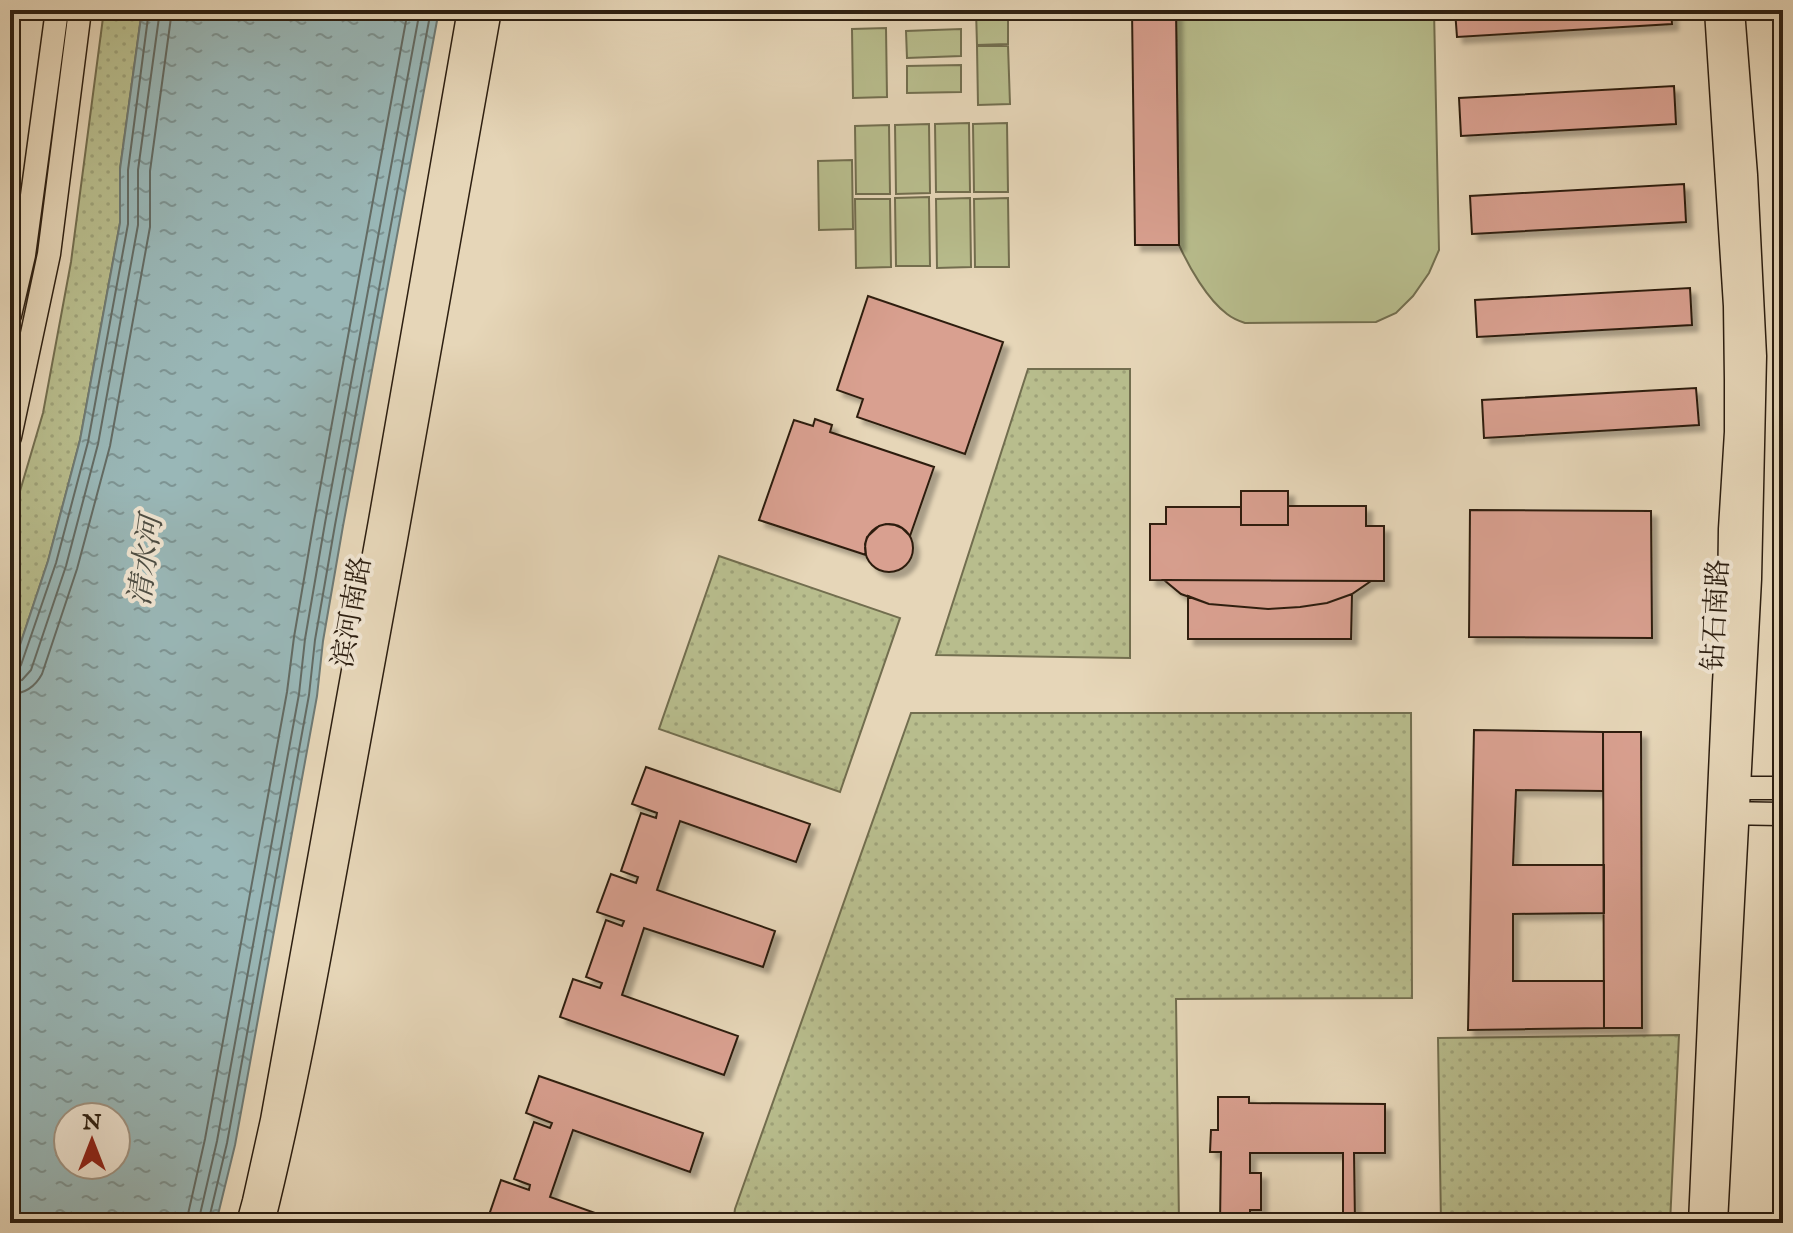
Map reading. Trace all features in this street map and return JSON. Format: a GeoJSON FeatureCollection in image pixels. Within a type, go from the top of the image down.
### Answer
{"type":"FeatureCollection","features":[{"type":"Feature","properties":{"kind":"main road"},"geometry":{"type":"LineString","coordinates":[[10,315],[24,255],[57,10]]}},
{"type":"Feature","properties":{"kind":"main road"},"geometry":{"type":"LineString","coordinates":[[10,437],[49,254],[80,10]]}},
{"type":"Feature","properties":{"kind":"main road","name":"滨河南路"},"geometry":{"type":"LineString","coordinates":[[248,1223],[272,1120],[469,10]]}},
{"type":"Feature","properties":{"kind":"main road","name":"滨河南路"},"geometry":{"type":"LineString","coordinates":[[263,1223],[310,1008],[490,10]]}},
{"type":"Feature","properties":{"kind":"main road","name":"钻石南路"},"geometry":{"type":"LineString","coordinates":[[1716,10],[1734,291],[1736,380],[1730,529],[1729,788]]}},
{"type":"Feature","properties":{"kind":"main road","name":"钻石南路"},"geometry":{"type":"LineString","coordinates":[[1700,1223],[1729,788],[1750,579],[1755,356],[1746,175],[1733,10]]}},
{"type":"Feature","properties":{"kind":"main road"},"geometry":{"type":"LineString","coordinates":[[1729,788],[1783,788]]}},
{"type":"Feature","properties":{"kind":"main road"},"geometry":{"type":"LineString","coordinates":[[1727,814],[1783,814]]}},
{"type":"Feature","properties":{"kind":"main road","name":"钻石南路"},"geometry":{"type":"LineString","coordinates":[[1716,1223],[1727,814]]}},
{"type":"Feature","properties":{"kind":"green space"},"geometry":{"type":"Polygon","coordinates":[[[104,10],[142,10],[120,169],[120,223],[80,440],[48,561],[10,675],[10,525],[43,413],[71,262],[104,10]]]}},
{"type":"Feature","properties":{"kind":"green space"},"geometry":{"type":"Polygon","coordinates":[[[906,10],[960,10],[960,18],[906,19],[906,10]]]}},
{"type":"Feature","properties":{"kind":"green space"},"geometry":{"type":"Polygon","coordinates":[[[976,10],[1008,10],[1008,44],[977,45],[976,10]]]}},
{"type":"Feature","properties":{"kind":"green space"},"geometry":{"type":"Polygon","coordinates":[[[1176,10],[1434,10],[1439,250],[1429,273],[1396,313],[1376,322],[1245,323],[1227,314],[1206,291],[1179,245],[1176,10]]]}},
{"type":"Feature","properties":{"kind":"green space"},"geometry":{"type":"Polygon","coordinates":[[[886,28],[887,97],[853,98],[852,29],[886,28]]]}},
{"type":"Feature","properties":{"kind":"green space"},"geometry":{"type":"Polygon","coordinates":[[[961,29],[961,56],[907,58],[906,31],[961,29]]]}},
{"type":"Feature","properties":{"kind":"green space"},"geometry":{"type":"Polygon","coordinates":[[[977,46],[1008,46],[1010,104],[978,105],[977,46]]]}},
{"type":"Feature","properties":{"kind":"green space"},"geometry":{"type":"Polygon","coordinates":[[[961,65],[961,92],[907,93],[907,66],[961,65]]]}},
{"type":"Feature","properties":{"kind":"green space"},"geometry":{"type":"Polygon","coordinates":[[[969,123],[970,192],[936,192],[935,124],[969,123]]]}},
{"type":"Feature","properties":{"kind":"green space"},"geometry":{"type":"Polygon","coordinates":[[[1007,123],[1008,192],[974,192],[973,124],[1007,123]]]}},
{"type":"Feature","properties":{"kind":"green space"},"geometry":{"type":"Polygon","coordinates":[[[929,124],[930,193],[896,194],[895,125],[929,124]]]}},
{"type":"Feature","properties":{"kind":"green space"},"geometry":{"type":"Polygon","coordinates":[[[889,125],[890,194],[856,194],[855,126],[889,125]]]}},
{"type":"Feature","properties":{"kind":"green space"},"geometry":{"type":"Polygon","coordinates":[[[852,160],[853,229],[819,230],[818,161],[852,160]]]}},
{"type":"Feature","properties":{"kind":"green space"},"geometry":{"type":"Polygon","coordinates":[[[929,197],[930,266],[896,266],[895,198],[929,197]]]}},
{"type":"Feature","properties":{"kind":"green space"},"geometry":{"type":"Polygon","coordinates":[[[970,198],[971,267],[937,268],[936,199],[970,198]]]}},
{"type":"Feature","properties":{"kind":"green space"},"geometry":{"type":"Polygon","coordinates":[[[1008,198],[1009,267],[975,267],[974,199],[1008,198]]]}},
{"type":"Feature","properties":{"kind":"green space"},"geometry":{"type":"Polygon","coordinates":[[[855,199],[890,199],[891,267],[856,268],[855,199]]]}},
{"type":"Feature","properties":{"kind":"green space"},"geometry":{"type":"Polygon","coordinates":[[[1028,369],[1130,369],[1130,658],[936,655],[1028,369]]]}},
{"type":"Feature","properties":{"kind":"green space"},"geometry":{"type":"Polygon","coordinates":[[[719,556],[900,618],[840,792],[659,729],[719,556]]]}},
{"type":"Feature","properties":{"kind":"green space"},"geometry":{"type":"Polygon","coordinates":[[[911,713],[1411,713],[1412,998],[1176,999],[1179,1223],[733,1223],[735,1209],[911,713]]]}},
{"type":"Feature","properties":{"kind":"green space"},"geometry":{"type":"Polygon","coordinates":[[[1679,1035],[1670,1223],[1494,1223],[1486,1214],[1482,1223],[1441,1223],[1438,1038],[1679,1035]]]}},
{"type":"Feature","properties":{"kind":"water","name":"清水河"},"geometry":{"type":"Polygon","coordinates":[[[142,10],[439,10],[343,526],[317,696],[235,1145],[216,1223],[10,1223],[10,675],[48,561],[80,440],[120,223],[120,169],[142,10]]]}},
{"type":"Feature","properties":{"kind":"building"},"geometry":{"type":"Polygon","coordinates":[[[1132,10],[1176,10],[1179,245],[1135,245],[1132,10]]]}},
{"type":"Feature","properties":{"kind":"building"},"geometry":{"type":"Polygon","coordinates":[[[1455,10],[1671,10],[1672,24],[1457,37],[1455,10]]]}},
{"type":"Feature","properties":{"kind":"building"},"geometry":{"type":"Polygon","coordinates":[[[1674,86],[1676,124],[1461,136],[1459,98],[1674,86]]]}},
{"type":"Feature","properties":{"kind":"building"},"geometry":{"type":"Polygon","coordinates":[[[1684,184],[1686,222],[1472,234],[1470,196],[1684,184]]]}},
{"type":"Feature","properties":{"kind":"building"},"geometry":{"type":"Polygon","coordinates":[[[1690,288],[1692,325],[1477,337],[1475,300],[1690,288]]]}},
{"type":"Feature","properties":{"kind":"building"},"geometry":{"type":"Polygon","coordinates":[[[868,296],[1003,342],[965,454],[857,417],[863,399],[837,390],[868,296]]]}},
{"type":"Feature","properties":{"kind":"building"},"geometry":{"type":"Polygon","coordinates":[[[1696,388],[1699,425],[1484,438],[1482,400],[1696,388]]]}},
{"type":"Feature","properties":{"kind":"building"},"geometry":{"type":"Polygon","coordinates":[[[815,419],[832,425],[830,432],[934,467],[910,536],[895,525],[879,526],[867,537],[866,555],[759,520],[794,420],[813,426],[815,419]]]}},
{"type":"Feature","properties":{"kind":"building"},"geometry":{"type":"Polygon","coordinates":[[[1241,491],[1288,491],[1288,525],[1241,525],[1241,491]]]}},
{"type":"Feature","properties":{"kind":"building"},"geometry":{"type":"Polygon","coordinates":[[[1288,506],[1366,506],[1366,526],[1384,526],[1384,581],[1150,580],[1150,524],[1166,524],[1166,507],[1241,507],[1241,525],[1288,525],[1288,506]]]}},
{"type":"Feature","properties":{"kind":"building"},"geometry":{"type":"Polygon","coordinates":[[[1470,510],[1651,511],[1652,638],[1469,637],[1470,510]]]}},
{"type":"Feature","properties":{"kind":"building"},"geometry":{"type":"Polygon","coordinates":[[[889,524],[906,531],[913,548],[906,565],[889,572],[872,565],[865,548],[872,531],[889,524]]]}},
{"type":"Feature","properties":{"kind":"building"},"geometry":{"type":"Polygon","coordinates":[[[1164,580],[1371,581],[1352,594],[1327,603],[1268,609],[1209,604],[1181,594],[1164,580]]]}},
{"type":"Feature","properties":{"kind":"building"},"geometry":{"type":"Polygon","coordinates":[[[1352,594],[1351,639],[1188,639],[1188,596],[1209,604],[1268,609],[1327,603],[1352,594]]]}},
{"type":"Feature","properties":{"kind":"building"},"geometry":{"type":"Polygon","coordinates":[[[1474,730],[1603,732],[1603,791],[1516,790],[1513,865],[1604,865],[1604,913],[1513,914],[1513,981],[1604,981],[1604,1028],[1468,1030],[1474,730]]]}},
{"type":"Feature","properties":{"kind":"building"},"geometry":{"type":"Polygon","coordinates":[[[1603,732],[1641,732],[1642,1028],[1604,1028],[1603,732]]]}},
{"type":"Feature","properties":{"kind":"building"},"geometry":{"type":"Polygon","coordinates":[[[646,767],[810,824],[796,862],[680,821],[657,890],[775,931],[763,967],[644,928],[622,995],[738,1036],[724,1075],[560,1017],[573,979],[600,988],[602,983],[586,977],[606,920],[622,926],[624,921],[597,912],[611,874],[636,883],[638,877],[621,871],[641,813],[656,818],[657,813],[632,804],[646,767]]]}},
{"type":"Feature","properties":{"kind":"building"},"geometry":{"type":"Polygon","coordinates":[[[539,1076],[703,1133],[690,1172],[573,1130],[550,1197],[623,1223],[502,1223],[488,1218],[501,1180],[529,1190],[530,1185],[514,1179],[534,1122],[550,1128],[552,1123],[526,1113],[539,1076]]]}},
{"type":"Feature","properties":{"kind":"building"},"geometry":{"type":"Polygon","coordinates":[[[1218,1097],[1249,1097],[1249,1103],[1385,1104],[1385,1153],[1354,1153],[1355,1223],[1343,1223],[1343,1153],[1250,1153],[1250,1173],[1261,1173],[1261,1210],[1250,1210],[1250,1223],[1220,1223],[1221,1152],[1210,1152],[1211,1130],[1218,1130],[1218,1097]]]}}]}
